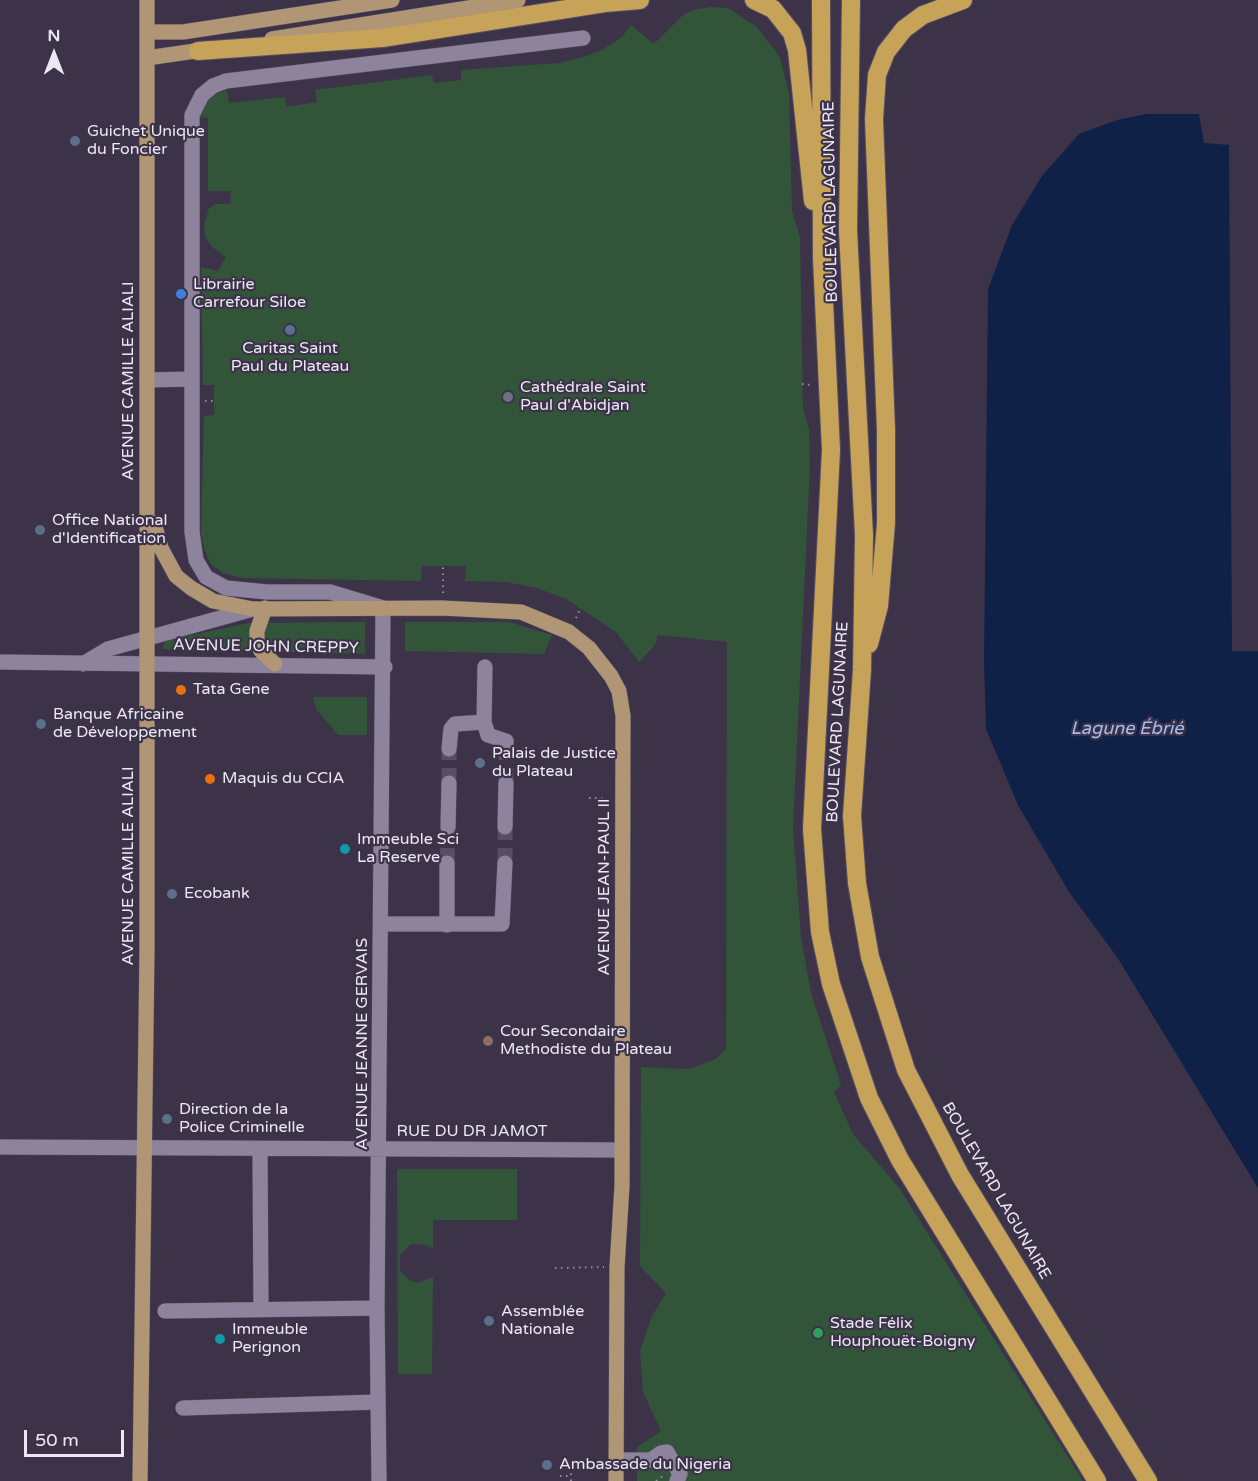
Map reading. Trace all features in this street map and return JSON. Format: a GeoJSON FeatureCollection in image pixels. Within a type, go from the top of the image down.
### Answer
{"type":"FeatureCollection","features":[{"type":"Feature","properties":{"kind":"highway"},"geometry":{"type":"LineString","coordinates":[[198,51],[382,38],[605,3],[640,0]]}},
{"type":"Feature","properties":{"kind":"highway"},"geometry":{"type":"LineString","coordinates":[[754,0],[773,9],[785,21],[792,33],[797,50],[809,182],[822,259]]}},
{"type":"Feature","properties":{"kind":"highway","name":"BOULEVARD LAGUNAIRE"},"geometry":{"type":"LineString","coordinates":[[821,0],[822,259],[831,450],[812,829],[820,932],[831,984],[869,1098],[900,1160],[1097,1481]]}},
{"type":"Feature","properties":{"kind":"highway","name":"BOULEVARD LAGUNAIRE"},"geometry":{"type":"LineString","coordinates":[[851,0],[848,231],[864,535],[862,670],[852,816],[857,883],[870,957],[906,1070],[960,1175],[1148,1481]]}},
{"type":"Feature","properties":{"kind":"highway"},"geometry":{"type":"LineString","coordinates":[[862,670],[879,606],[886,523],[886,430],[874,94],[881,62],[895,39],[910,24],[945,4],[963,0]]}},
{"type":"Feature","properties":{"kind":"main road","name":"AVENUE CAMILLE ALIALI"},"geometry":{"type":"LineString","coordinates":[[140,1481],[147,951],[147,0]]}},
{"type":"Feature","properties":{"kind":"main road"},"geometry":{"type":"LineString","coordinates":[[147,32],[183,32],[392,0]]}},
{"type":"Feature","properties":{"kind":"main road"},"geometry":{"type":"LineString","coordinates":[[147,58],[518,0]]}},
{"type":"Feature","properties":{"kind":"main road","name":"AVENUE JEAN-PAUL II"},"geometry":{"type":"LineString","coordinates":[[147,497],[161,548],[182,581],[213,601],[259,609],[442,608],[521,612],[569,632],[598,657],[619,691],[623,716],[622,1150],[617,1267],[616,1481]]}},
{"type":"Feature","properties":{"kind":"main road"},"geometry":{"type":"LineString","coordinates":[[259,609],[257,641],[261,651],[275,664]]}},
{"type":"Feature","properties":{"kind":"street"},"geometry":{"type":"LineString","coordinates":[[383,608],[330,592],[267,592],[226,588],[206,578],[195,560],[192,532],[192,115],[202,95],[213,86],[226,81],[583,38]]}},
{"type":"Feature","properties":{"kind":"street"},"geometry":{"type":"LineString","coordinates":[[147,380],[192,379]]}},
{"type":"Feature","properties":{"kind":"street","name":"AVENUE JEANNE GERVAIS"},"geometry":{"type":"LineString","coordinates":[[379,1481],[377,1308],[385,667],[383,608]]}},
{"type":"Feature","properties":{"kind":"street","name":"AVENUE JEAN-PAUL II"},"geometry":{"type":"LineString","coordinates":[[83,664],[108,649],[259,609]]}},
{"type":"Feature","properties":{"kind":"street","name":"AVENUE JOHN CREPPY"},"geometry":{"type":"LineString","coordinates":[[0,663],[275,664],[385,667]]}},
{"type":"Feature","properties":{"kind":"street"},"geometry":{"type":"LineString","coordinates":[[485,667],[484,722],[488,735],[506,741],[506,749]]}},
{"type":"Feature","properties":{"kind":"street"},"geometry":{"type":"LineString","coordinates":[[449,749],[451,729],[455,724],[484,722]]}},
{"type":"Feature","properties":{"kind":"street"},"geometry":{"type":"LineString","coordinates":[[448,827],[449,783]]}},
{"type":"Feature","properties":{"kind":"street"},"geometry":{"type":"LineString","coordinates":[[505,827],[506,783]]}},
{"type":"Feature","properties":{"kind":"street"},"geometry":{"type":"LineString","coordinates":[[447,862],[447,925]]}},
{"type":"Feature","properties":{"kind":"street"},"geometry":{"type":"LineString","coordinates":[[382,924],[502,924],[505,863]]}},
{"type":"Feature","properties":{"kind":"street","name":"RUE DU DR JAMOT"},"geometry":{"type":"LineString","coordinates":[[0,1147],[622,1150]]}},
{"type":"Feature","properties":{"kind":"street"},"geometry":{"type":"LineString","coordinates":[[260,1149],[261,1310]]}},
{"type":"Feature","properties":{"kind":"street"},"geometry":{"type":"LineString","coordinates":[[165,1311],[377,1308]]}},
{"type":"Feature","properties":{"kind":"street"},"geometry":{"type":"LineString","coordinates":[[183,1408],[378,1402]]}},
{"type":"Feature","properties":{"kind":"street"},"geometry":{"type":"LineString","coordinates":[[616,1460],[651,1460],[667,1452],[680,1474],[677,1481]]}},
{"type":"Feature","properties":{"kind":"path"},"geometry":{"type":"LineString","coordinates":[[442,608],[443,566]]}},
{"type":"Feature","properties":{"kind":"path"},"geometry":{"type":"LineString","coordinates":[[590,798],[604,798]]}},
{"type":"Feature","properties":{"kind":"path"},"geometry":{"type":"LineString","coordinates":[[555,1268],[590,1267]]}},
{"type":"Feature","properties":{"kind":"path"},"geometry":{"type":"LineString","coordinates":[[571,1481],[571,1460],[589,1460]]}},
{"type":"Feature","properties":{"kind":"path"},"geometry":{"type":"LineString","coordinates":[[560,1476],[571,1476]]}},
{"type":"Feature","properties":{"kind":"green space"},"geometry":{"type":"Polygon","coordinates":[[[711,7],[728,8],[757,27],[780,57],[789,94],[792,211],[800,238],[803,408],[809,430],[810,465],[793,827],[801,937],[811,993],[841,1085],[834,1092],[853,1134],[900,1189],[1083,1481],[637,1481],[637,1447],[661,1431],[643,1392],[640,1351],[652,1316],[666,1293],[640,1266],[641,1067],[689,1069],[716,1059],[726,1049],[727,642],[658,635],[655,645],[639,662],[616,632],[566,599],[537,588],[506,582],[465,581],[466,566],[422,566],[421,581],[242,578],[223,573],[211,564],[205,551],[201,533],[204,416],[214,415],[214,385],[203,385],[201,267],[218,271],[226,257],[212,247],[206,238],[204,226],[209,208],[216,204],[230,204],[231,191],[208,191],[208,118],[198,117],[200,110],[211,95],[227,91],[229,103],[285,97],[286,107],[317,102],[315,90],[432,75],[434,83],[461,80],[461,70],[558,63],[602,50],[622,37],[631,25],[654,44],[682,16],[693,10],[711,7]]]}},
{"type":"Feature","properties":{"kind":"green space"},"geometry":{"type":"Polygon","coordinates":[[[365,622],[365,654],[162,649],[165,641],[249,623],[365,622]]]}},
{"type":"Feature","properties":{"kind":"green space"},"geometry":{"type":"Polygon","coordinates":[[[405,622],[509,622],[552,635],[544,654],[405,651],[405,622]]]}},
{"type":"Feature","properties":{"kind":"green space"},"geometry":{"type":"Polygon","coordinates":[[[313,697],[367,697],[367,735],[338,735],[316,709],[313,697]]]}},
{"type":"Feature","properties":{"kind":"green space"},"geometry":{"type":"Polygon","coordinates":[[[397,1169],[517,1169],[517,1220],[433,1220],[433,1249],[426,1245],[411,1244],[400,1255],[400,1271],[411,1281],[418,1283],[433,1277],[432,1374],[398,1374],[397,1169]]]}},
{"type":"Feature","properties":{"kind":"water","name":"Lagune Ébrié"},"geometry":{"type":"Polygon","coordinates":[[[1147,114],[1199,114],[1204,143],[1229,145],[1232,651],[1258,651],[1258,1188],[1117,957],[1069,892],[1018,805],[986,729],[984,662],[988,289],[1012,225],[1042,176],[1079,134],[1117,120],[1147,114]]]}},
{"type":"Feature","properties":{"kind":"tunnel"},"geometry":{"type":"LineString","coordinates":[[449,749],[449,783]]}},
{"type":"Feature","properties":{"kind":"tunnel"},"geometry":{"type":"LineString","coordinates":[[506,749],[506,783]]}},
{"type":"Feature","properties":{"kind":"tunnel"},"geometry":{"type":"LineString","coordinates":[[447,863],[448,827]]}},
{"type":"Feature","properties":{"kind":"tunnel"},"geometry":{"type":"LineString","coordinates":[[505,827],[505,863]]}},
{"type":"Feature","properties":{"kind":"place","name":"Guichet Unique du Foncier"},"geometry":{"type":"Point","coordinates":[75,141]}},
{"type":"Feature","properties":{"kind":"place","name":"Librairie Carrefour Siloe"},"geometry":{"type":"Point","coordinates":[181,294]}},
{"type":"Feature","properties":{"kind":"place","name":"Caritas Saint Paul du Plateau"},"geometry":{"type":"Point","coordinates":[290,330]}},
{"type":"Feature","properties":{"kind":"place","name":"Cathédrale Saint Paul d'Abidjan"},"geometry":{"type":"Point","coordinates":[508,397]}},
{"type":"Feature","properties":{"kind":"place","name":"Office National d'Identification"},"geometry":{"type":"Point","coordinates":[40,530]}},
{"type":"Feature","properties":{"kind":"place","name":"Tata Gene"},"geometry":{"type":"Point","coordinates":[181,690]}},
{"type":"Feature","properties":{"kind":"place","name":"Banque Africaine de Développement"},"geometry":{"type":"Point","coordinates":[41,724]}},
{"type":"Feature","properties":{"kind":"place","name":"Palais de Justice du Plateau"},"geometry":{"type":"Point","coordinates":[480,763]}},
{"type":"Feature","properties":{"kind":"place","name":"Maquis du CCIA"},"geometry":{"type":"Point","coordinates":[210,779]}},
{"type":"Feature","properties":{"kind":"place","name":"Immeuble Sci La Reserve"},"geometry":{"type":"Point","coordinates":[345,849]}},
{"type":"Feature","properties":{"kind":"place","name":"Ecobank"},"geometry":{"type":"Point","coordinates":[172,894]}},
{"type":"Feature","properties":{"kind":"place","name":"Cour Secondaire Methodiste du Plateau"},"geometry":{"type":"Point","coordinates":[488,1041]}},
{"type":"Feature","properties":{"kind":"place","name":"Direction de la Police Criminelle"},"geometry":{"type":"Point","coordinates":[167,1119]}},
{"type":"Feature","properties":{"kind":"place","name":"Assemblée Nationale"},"geometry":{"type":"Point","coordinates":[489,1321]}},
{"type":"Feature","properties":{"kind":"place","name":"Stade Félix Houphouët-Boigny"},"geometry":{"type":"Point","coordinates":[818,1333]}},
{"type":"Feature","properties":{"kind":"place","name":"Immeuble Perignon"},"geometry":{"type":"Point","coordinates":[220,1339]}},
{"type":"Feature","properties":{"kind":"place","name":"Ambassade du Nigeria"},"geometry":{"type":"Point","coordinates":[547,1465]}}]}
